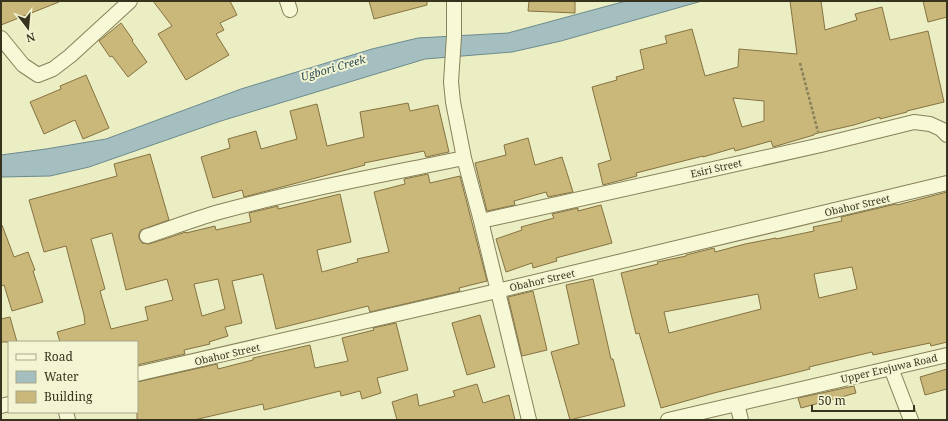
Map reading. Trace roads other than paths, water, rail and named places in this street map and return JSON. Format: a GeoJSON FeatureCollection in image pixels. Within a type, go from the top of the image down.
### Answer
{"type":"FeatureCollection","features":[{"type":"Feature","properties":{"kind":"street"},"geometry":{"type":"LineString","coordinates":[[1,38],[23,65],[38,75],[53,69],[70,56],[130,1]]}},
{"type":"Feature","properties":{"kind":"street"},"geometry":{"type":"LineString","coordinates":[[454,1],[454,36],[451,82],[453,102],[464,158],[481,221],[529,420]]}},
{"type":"Feature","properties":{"kind":"street","name":"Esiri Street"},"geometry":{"type":"LineString","coordinates":[[481,221],[821,145],[914,122],[930,124],[941,129],[947,135]]}},
{"type":"Feature","properties":{"kind":"street"},"geometry":{"type":"LineString","coordinates":[[147,236],[219,212],[280,197],[464,158]]}},
{"type":"Feature","properties":{"kind":"street","name":"Obahor Street"},"geometry":{"type":"LineString","coordinates":[[138,374],[497,291],[947,183]]}},
{"type":"Feature","properties":{"kind":"street","name":"Upper Erejuwa Road"},"geometry":{"type":"LineString","coordinates":[[668,420],[947,354]]}},
{"type":"Feature","properties":{"kind":"street"},"geometry":{"type":"LineString","coordinates":[[891,368],[911,420]]}},
{"type":"Feature","properties":{"kind":"street"},"geometry":{"type":"LineString","coordinates":[[737,404],[741,420]]}},
{"type":"Feature","properties":{"kind":"water","name":"Ugbori Creek"},"geometry":{"type":"Polygon","coordinates":[[[626,1],[702,1],[561,41],[512,52],[425,59],[221,121],[89,167],[50,176],[1,177],[1,155],[106,139],[241,89],[372,49],[418,38],[508,33],[626,1]]]}}]}
